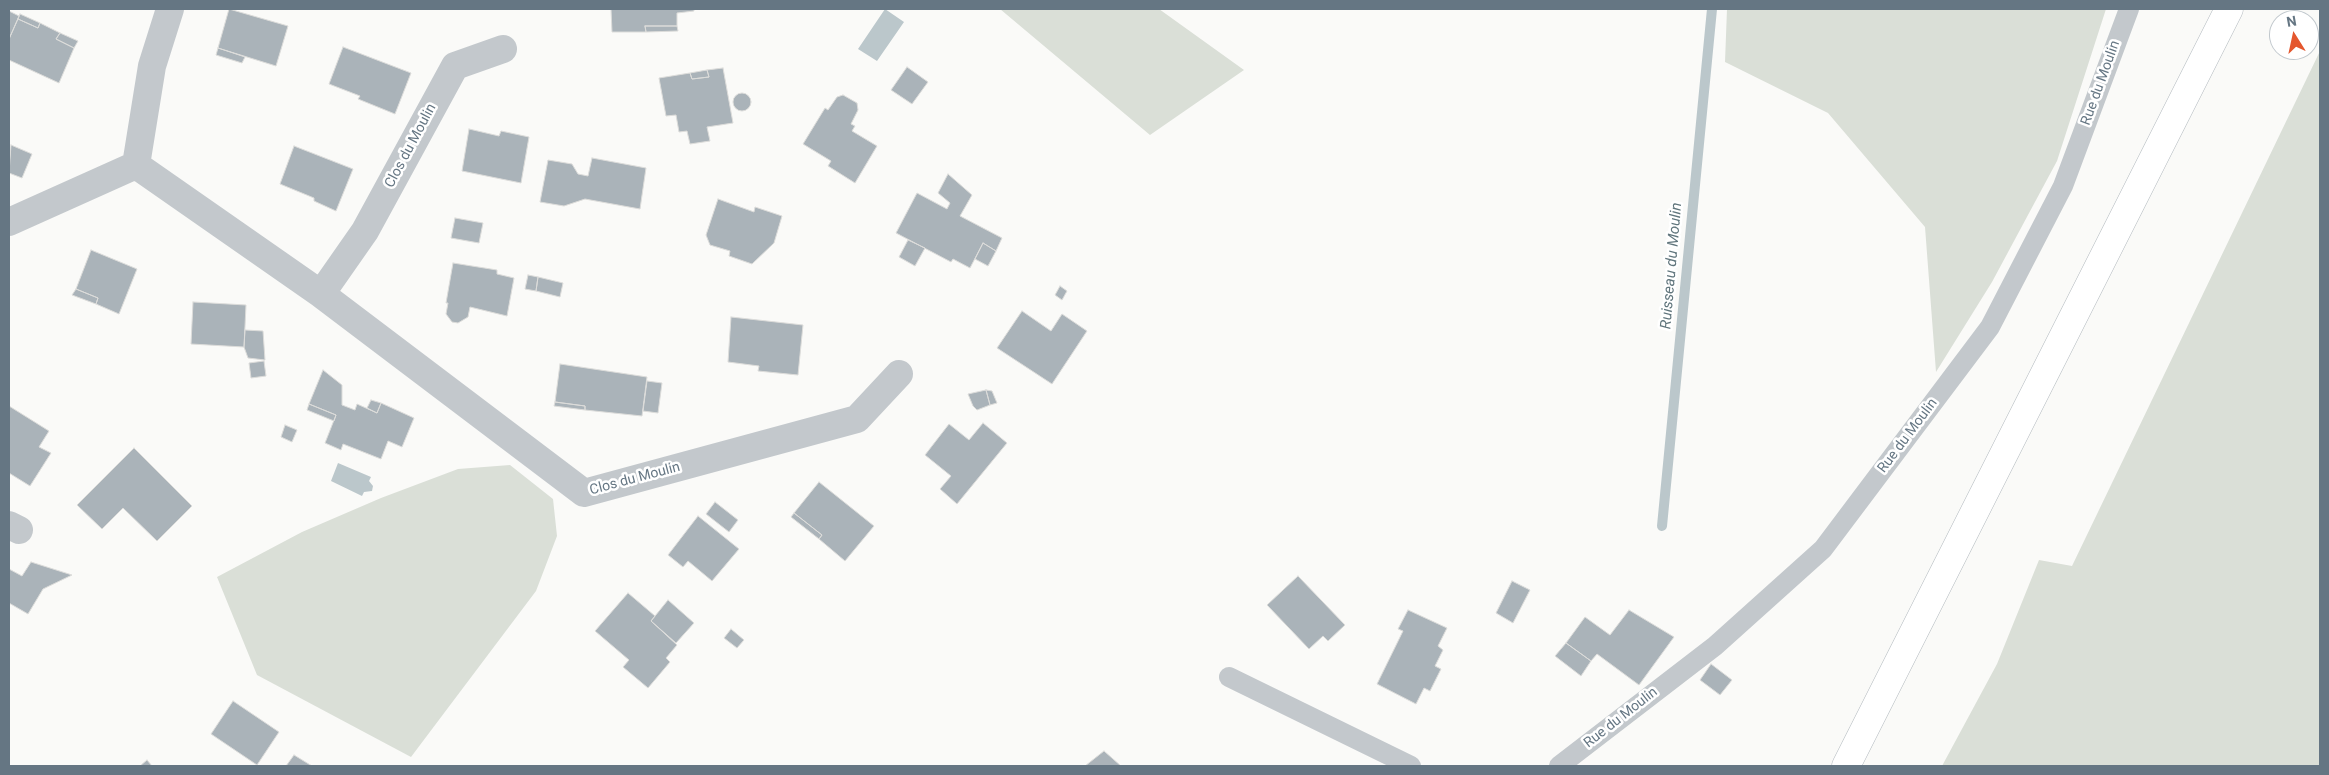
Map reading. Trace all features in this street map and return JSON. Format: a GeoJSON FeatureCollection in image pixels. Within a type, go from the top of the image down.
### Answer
{"type":"FeatureCollection","features":[{"type":"Feature","properties":{"kind":"main road"},"geometry":{"type":"LineString","coordinates":[[1846,766],[2229,9]]}},
{"type":"Feature","properties":{"kind":"street"},"geometry":{"type":"LineString","coordinates":[[9,222],[136,165],[152,66],[170,9]]}},
{"type":"Feature","properties":{"kind":"street","name":"Clos du Moulin"},"geometry":{"type":"LineString","coordinates":[[321,294],[365,231],[454,66],[503,49]]}},
{"type":"Feature","properties":{"kind":"street","name":"Clos du Moulin"},"geometry":{"type":"LineString","coordinates":[[136,165],[321,294],[584,493],[857,419],[899,374]]}},
{"type":"Feature","properties":{"kind":"lane","name":"Rue du Moulin"},"geometry":{"type":"LineString","coordinates":[[1559,766],[1715,646],[1823,548],[1984,335],[2063,186],[2129,9]]}},
{"type":"Feature","properties":{"kind":"lane"},"geometry":{"type":"LineString","coordinates":[[1229,677],[1411,766]]}},
{"type":"Feature","properties":{"kind":"shaded area"},"geometry":{"type":"Polygon","coordinates":[[[885,9],[904,22],[877,61],[858,49],[885,9]]]}},
{"type":"Feature","properties":{"kind":"shaded area"},"geometry":{"type":"Polygon","coordinates":[[[1000,9],[1159,9],[1244,70],[1150,135],[1000,9]]]}},
{"type":"Feature","properties":{"kind":"shaded area"},"geometry":{"type":"Polygon","coordinates":[[[1727,9],[2106,9],[2057,161],[1992,282],[1936,372],[1925,227],[1828,113],[1725,62],[1727,9]]]}},
{"type":"Feature","properties":{"kind":"shaded area"},"geometry":{"type":"Polygon","coordinates":[[[2320,51],[2320,766],[1942,766],[1997,664],[2039,560],[2072,566],[2316,60],[2319,60],[2320,51]]]}},
{"type":"Feature","properties":{"kind":"shaded area"},"geometry":{"type":"Polygon","coordinates":[[[338,463],[371,477],[369,481],[373,486],[372,491],[364,492],[362,496],[331,481],[338,463]]]}},
{"type":"Feature","properties":{"kind":"shaded area"},"geometry":{"type":"Polygon","coordinates":[[[510,465],[553,499],[557,536],[536,591],[411,757],[257,675],[217,577],[302,532],[381,498],[458,469],[510,465]]]}},
{"type":"Feature","properties":{"kind":"building"},"geometry":{"type":"Polygon","coordinates":[[[229,9],[288,26],[276,66],[218,48],[229,9]]]}},
{"type":"Feature","properties":{"kind":"building"},"geometry":{"type":"Polygon","coordinates":[[[611,9],[694,9],[694,11],[677,13],[677,26],[645,26],[646,32],[612,32],[611,9]]]}},
{"type":"Feature","properties":{"kind":"building"},"geometry":{"type":"Polygon","coordinates":[[[9,11],[19,16],[9,39],[9,11]]]}},
{"type":"Feature","properties":{"kind":"building"},"geometry":{"type":"Polygon","coordinates":[[[20,14],[40,23],[38,28],[18,19],[20,14]]]}},
{"type":"Feature","properties":{"kind":"building"},"geometry":{"type":"Polygon","coordinates":[[[18,19],[38,28],[40,23],[60,33],[56,39],[74,48],[59,83],[9,60],[9,39],[18,19]]]}},
{"type":"Feature","properties":{"kind":"building"},"geometry":{"type":"Polygon","coordinates":[[[645,26],[677,26],[678,31],[646,32],[645,26]]]}},
{"type":"Feature","properties":{"kind":"building"},"geometry":{"type":"Polygon","coordinates":[[[60,33],[78,41],[74,48],[56,39],[60,33]]]}},
{"type":"Feature","properties":{"kind":"building"},"geometry":{"type":"Polygon","coordinates":[[[343,47],[411,73],[395,114],[358,99],[360,96],[329,84],[343,47]]]}},
{"type":"Feature","properties":{"kind":"building"},"geometry":{"type":"Polygon","coordinates":[[[218,48],[245,57],[242,63],[216,55],[218,48]]]}},
{"type":"Feature","properties":{"kind":"building"},"geometry":{"type":"Polygon","coordinates":[[[907,67],[928,82],[912,104],[891,90],[907,67]]]}},
{"type":"Feature","properties":{"kind":"building"},"geometry":{"type":"Polygon","coordinates":[[[723,68],[733,123],[707,127],[710,141],[690,144],[687,131],[679,132],[676,115],[666,116],[659,78],[690,73],[692,79],[709,77],[707,70],[723,68]]]}},
{"type":"Feature","properties":{"kind":"building"},"geometry":{"type":"Polygon","coordinates":[[[707,70],[709,77],[692,79],[690,73],[707,70]]]}},
{"type":"Feature","properties":{"kind":"building"},"geometry":{"type":"Polygon","coordinates":[[[742,93],[748,96],[751,102],[748,108],[742,111],[736,108],[733,102],[736,96],[742,93]]]}},
{"type":"Feature","properties":{"kind":"building"},"geometry":{"type":"Polygon","coordinates":[[[843,95],[857,103],[858,110],[851,124],[855,126],[852,131],[877,146],[855,183],[828,166],[831,161],[803,144],[825,108],[828,110],[837,97],[843,95]]]}},
{"type":"Feature","properties":{"kind":"building"},"geometry":{"type":"Polygon","coordinates":[[[469,129],[499,136],[501,131],[529,137],[521,183],[462,171],[469,129]]]}},
{"type":"Feature","properties":{"kind":"building"},"geometry":{"type":"Polygon","coordinates":[[[11,145],[32,154],[22,178],[9,173],[11,145]]]}},
{"type":"Feature","properties":{"kind":"building"},"geometry":{"type":"Polygon","coordinates":[[[294,146],[353,169],[336,211],[314,201],[314,198],[280,184],[294,146]]]}},
{"type":"Feature","properties":{"kind":"building"},"geometry":{"type":"Polygon","coordinates":[[[592,158],[646,168],[640,209],[585,199],[564,206],[540,202],[548,160],[572,164],[578,174],[588,176],[592,158]]]}},
{"type":"Feature","properties":{"kind":"building"},"geometry":{"type":"Polygon","coordinates":[[[948,174],[972,195],[960,216],[1002,238],[996,251],[983,243],[970,268],[953,259],[951,262],[896,233],[917,193],[947,209],[950,203],[938,193],[948,174]]]}},
{"type":"Feature","properties":{"kind":"building"},"geometry":{"type":"Polygon","coordinates":[[[718,199],[754,212],[755,207],[782,216],[774,243],[752,264],[729,256],[730,251],[710,245],[706,235],[718,199]]]}},
{"type":"Feature","properties":{"kind":"building"},"geometry":{"type":"Polygon","coordinates":[[[455,218],[483,223],[479,243],[451,238],[455,218]]]}},
{"type":"Feature","properties":{"kind":"building"},"geometry":{"type":"Polygon","coordinates":[[[908,240],[925,248],[915,266],[899,257],[908,240]]]}},
{"type":"Feature","properties":{"kind":"building"},"geometry":{"type":"Polygon","coordinates":[[[983,243],[996,251],[988,266],[975,259],[983,243]]]}},
{"type":"Feature","properties":{"kind":"building"},"geometry":{"type":"Polygon","coordinates":[[[91,250],[137,269],[119,314],[96,304],[98,298],[76,289],[91,250]]]}},
{"type":"Feature","properties":{"kind":"building"},"geometry":{"type":"Polygon","coordinates":[[[453,263],[497,270],[497,274],[514,278],[507,316],[470,307],[468,317],[458,323],[452,322],[446,314],[448,303],[446,303],[453,263]]]}},
{"type":"Feature","properties":{"kind":"building"},"geometry":{"type":"Polygon","coordinates":[[[528,275],[538,277],[536,291],[525,289],[528,275]]]}},
{"type":"Feature","properties":{"kind":"building"},"geometry":{"type":"Polygon","coordinates":[[[538,277],[563,283],[560,297],[536,291],[538,277]]]}},
{"type":"Feature","properties":{"kind":"building"},"geometry":{"type":"Polygon","coordinates":[[[1060,286],[1067,291],[1062,300],[1055,295],[1060,286]]]}},
{"type":"Feature","properties":{"kind":"building"},"geometry":{"type":"Polygon","coordinates":[[[76,289],[98,298],[96,304],[72,295],[76,289]]]}},
{"type":"Feature","properties":{"kind":"building"},"geometry":{"type":"Polygon","coordinates":[[[193,302],[246,305],[244,347],[191,344],[193,302]]]}},
{"type":"Feature","properties":{"kind":"building"},"geometry":{"type":"Polygon","coordinates":[[[1022,311],[1051,331],[1062,314],[1087,331],[1052,384],[997,348],[1022,311]]]}},
{"type":"Feature","properties":{"kind":"building"},"geometry":{"type":"Polygon","coordinates":[[[731,317],[803,325],[798,375],[758,371],[759,366],[728,362],[731,317]]]}},
{"type":"Feature","properties":{"kind":"building"},"geometry":{"type":"Polygon","coordinates":[[[245,330],[263,331],[265,360],[248,358],[244,347],[245,330]]]}},
{"type":"Feature","properties":{"kind":"building"},"geometry":{"type":"Polygon","coordinates":[[[264,361],[266,376],[251,378],[249,363],[264,361]]]}},
{"type":"Feature","properties":{"kind":"building"},"geometry":{"type":"Polygon","coordinates":[[[560,364],[647,377],[642,416],[585,410],[585,406],[555,402],[560,364]]]}},
{"type":"Feature","properties":{"kind":"building"},"geometry":{"type":"Polygon","coordinates":[[[323,370],[342,385],[342,405],[355,410],[357,404],[377,413],[381,403],[414,418],[402,447],[388,441],[381,459],[343,444],[341,450],[325,443],[336,415],[309,404],[323,370]]]}},
{"type":"Feature","properties":{"kind":"building"},"geometry":{"type":"Polygon","coordinates":[[[647,381],[662,383],[658,413],[643,411],[647,381]]]}},
{"type":"Feature","properties":{"kind":"building"},"geometry":{"type":"Polygon","coordinates":[[[986,390],[992,391],[997,403],[990,405],[986,390]]]}},
{"type":"Feature","properties":{"kind":"building"},"geometry":{"type":"Polygon","coordinates":[[[986,390],[990,405],[977,410],[973,406],[968,394],[986,390]]]}},
{"type":"Feature","properties":{"kind":"building"},"geometry":{"type":"Polygon","coordinates":[[[371,400],[381,403],[377,413],[367,408],[371,400]]]}},
{"type":"Feature","properties":{"kind":"building"},"geometry":{"type":"Polygon","coordinates":[[[555,402],[585,406],[585,410],[554,406],[555,402]]]}},
{"type":"Feature","properties":{"kind":"building"},"geometry":{"type":"Polygon","coordinates":[[[309,404],[336,415],[334,421],[307,410],[309,404]]]}},
{"type":"Feature","properties":{"kind":"building"},"geometry":{"type":"Polygon","coordinates":[[[9,406],[49,431],[39,447],[51,453],[30,486],[9,473],[9,406]]]}},
{"type":"Feature","properties":{"kind":"building"},"geometry":{"type":"Polygon","coordinates":[[[983,423],[1007,443],[957,504],[940,489],[951,476],[925,455],[949,424],[969,440],[983,423]]]}},
{"type":"Feature","properties":{"kind":"building"},"geometry":{"type":"Polygon","coordinates":[[[285,425],[297,430],[292,442],[281,437],[285,425]]]}},
{"type":"Feature","properties":{"kind":"building"},"geometry":{"type":"Polygon","coordinates":[[[134,448],[192,506],[157,541],[123,508],[102,529],[77,505],[134,448]]]}},
{"type":"Feature","properties":{"kind":"building"},"geometry":{"type":"Polygon","coordinates":[[[819,482],[874,526],[845,561],[819,539],[822,535],[794,513],[819,482]]]}},
{"type":"Feature","properties":{"kind":"building"},"geometry":{"type":"Polygon","coordinates":[[[715,502],[738,520],[729,532],[706,514],[715,502]]]}},
{"type":"Feature","properties":{"kind":"building"},"geometry":{"type":"Polygon","coordinates":[[[794,513],[822,535],[819,539],[791,517],[794,513]]]}},
{"type":"Feature","properties":{"kind":"building"},"geometry":{"type":"Polygon","coordinates":[[[698,516],[739,549],[712,581],[688,561],[683,567],[668,555],[698,516]]]}},
{"type":"Feature","properties":{"kind":"building"},"geometry":{"type":"Polygon","coordinates":[[[31,562],[72,575],[43,589],[28,614],[9,603],[9,569],[22,576],[31,562]]]}},
{"type":"Feature","properties":{"kind":"building"},"geometry":{"type":"Polygon","coordinates":[[[1298,576],[1345,625],[1328,641],[1323,636],[1309,649],[1267,605],[1298,576]]]}},
{"type":"Feature","properties":{"kind":"building"},"geometry":{"type":"Polygon","coordinates":[[[1512,581],[1530,590],[1513,623],[1496,613],[1512,581]]]}},
{"type":"Feature","properties":{"kind":"building"},"geometry":{"type":"Polygon","coordinates":[[[628,593],[655,616],[651,621],[677,645],[666,658],[670,662],[648,688],[623,667],[629,660],[595,631],[628,593]]]}},
{"type":"Feature","properties":{"kind":"building"},"geometry":{"type":"Polygon","coordinates":[[[668,600],[694,623],[676,643],[651,621],[668,600]]]}},
{"type":"Feature","properties":{"kind":"building"},"geometry":{"type":"Polygon","coordinates":[[[1408,610],[1447,628],[1438,646],[1443,650],[1435,666],[1441,669],[1430,691],[1424,688],[1416,704],[1377,684],[1403,631],[1398,629],[1408,610]]]}},
{"type":"Feature","properties":{"kind":"building"},"geometry":{"type":"Polygon","coordinates":[[[1629,610],[1674,637],[1639,685],[1597,654],[1591,661],[1566,643],[1585,617],[1610,635],[1629,610]]]}},
{"type":"Feature","properties":{"kind":"building"},"geometry":{"type":"Polygon","coordinates":[[[731,629],[744,640],[737,648],[724,638],[731,629]]]}},
{"type":"Feature","properties":{"kind":"building"},"geometry":{"type":"Polygon","coordinates":[[[1566,643],[1591,661],[1581,676],[1555,656],[1566,643]]]}},
{"type":"Feature","properties":{"kind":"building"},"geometry":{"type":"Polygon","coordinates":[[[1711,664],[1732,680],[1720,695],[1700,680],[1711,664]]]}},
{"type":"Feature","properties":{"kind":"building"},"geometry":{"type":"Polygon","coordinates":[[[233,701],[279,732],[257,765],[211,734],[233,701]]]}},
{"type":"Feature","properties":{"kind":"building"},"geometry":{"type":"Polygon","coordinates":[[[1104,751],[1121,766],[1085,766],[1104,751]]]}},
{"type":"Feature","properties":{"kind":"building"},"geometry":{"type":"Polygon","coordinates":[[[294,755],[312,766],[286,766],[294,755]]]}},
{"type":"Feature","properties":{"kind":"building"},"geometry":{"type":"Polygon","coordinates":[[[147,760],[152,766],[140,766],[147,760]]]}},
{"type":"Feature","properties":{"kind":"waterway","name":"Ruisseau du Moulin"},"geometry":{"type":"LineString","coordinates":[[1662,526],[1712,9]]}}]}
